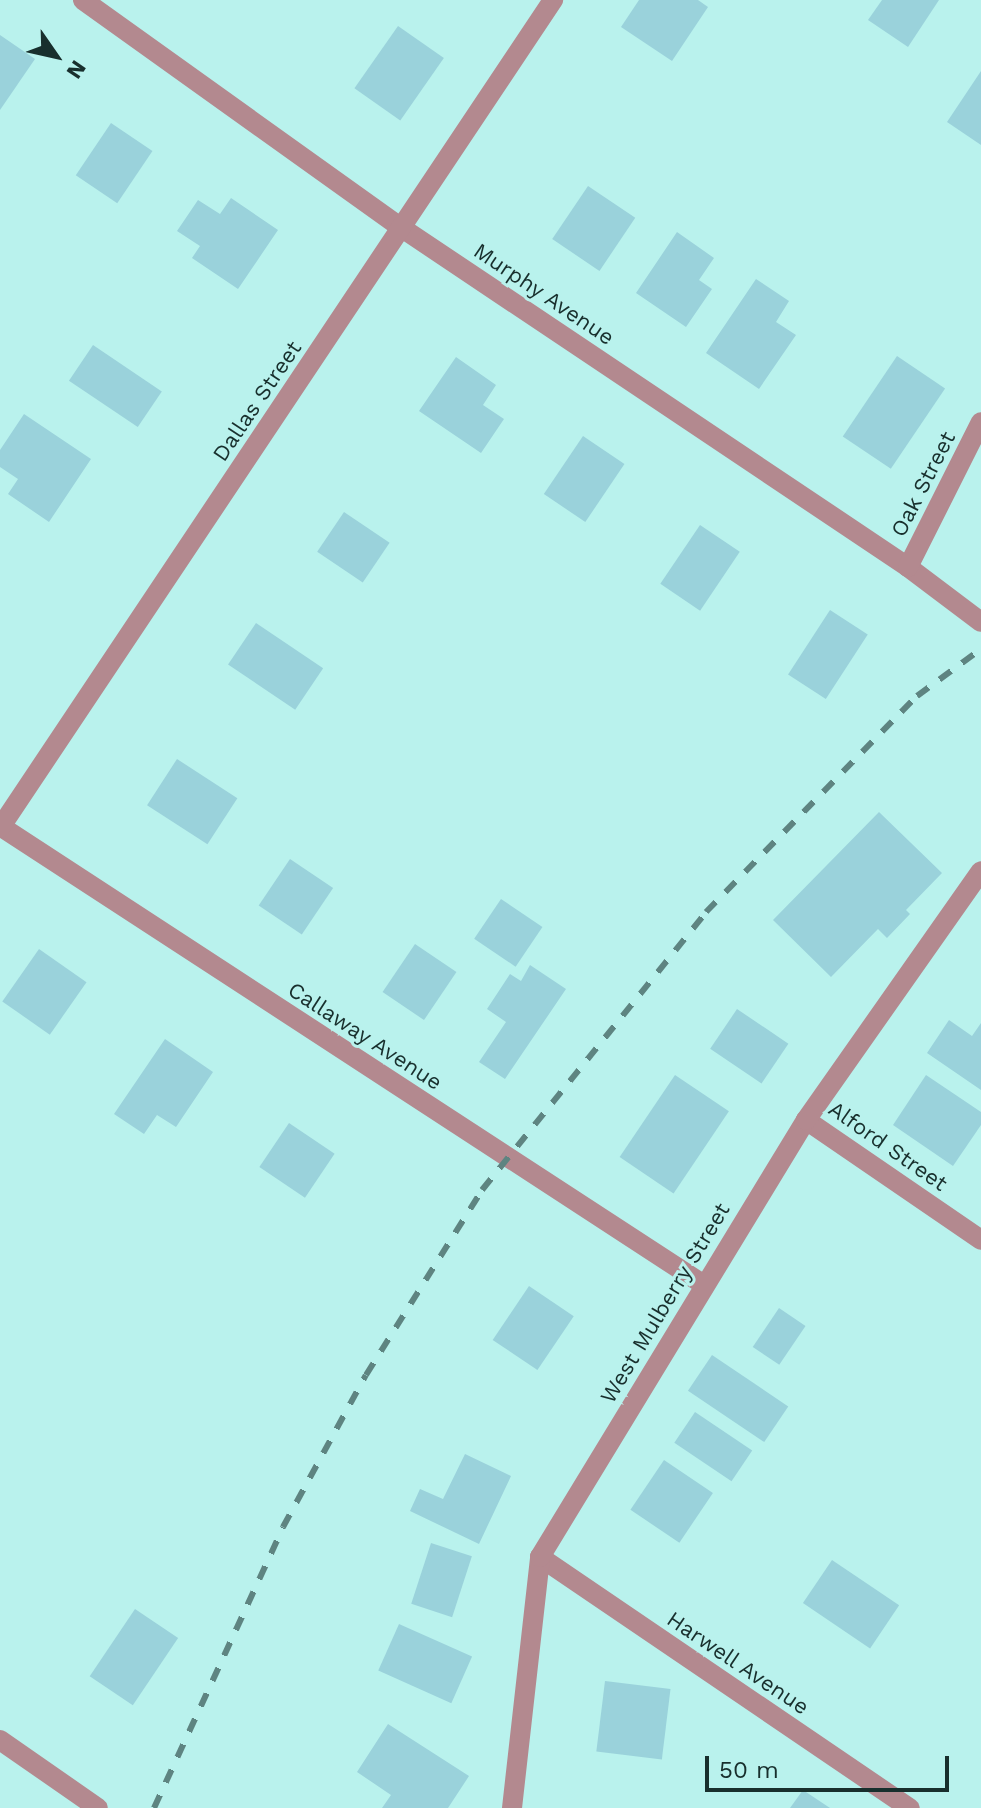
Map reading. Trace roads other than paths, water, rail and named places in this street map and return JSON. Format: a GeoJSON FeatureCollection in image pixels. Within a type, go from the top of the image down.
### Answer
{"type":"FeatureCollection","features":[{"type":"Feature","properties":{"kind":"street","name":"Murphy Avenue"},"geometry":{"type":"LineString","coordinates":[[83,0],[402,228],[908,567],[981,622]]}},
{"type":"Feature","properties":{"kind":"street","name":"Dallas Street"},"geometry":{"type":"LineString","coordinates":[[0,827],[553,0]]}},
{"type":"Feature","properties":{"kind":"street","name":"Oak Street"},"geometry":{"type":"LineString","coordinates":[[908,567],[981,422]]}},
{"type":"Feature","properties":{"kind":"street","name":"Callaway Avenue"},"geometry":{"type":"LineString","coordinates":[[0,827],[704,1285]]}},
{"type":"Feature","properties":{"kind":"street","name":"West Mulberry Street"},"geometry":{"type":"LineString","coordinates":[[512,1808],[540,1557],[806,1120],[981,871]]}},
{"type":"Feature","properties":{"kind":"street","name":"Alford Street"},"geometry":{"type":"LineString","coordinates":[[806,1120],[981,1240]]}},
{"type":"Feature","properties":{"kind":"street","name":"Harwell Avenue"},"geometry":{"type":"LineString","coordinates":[[540,1557],[910,1808]]}},
{"type":"Feature","properties":{"kind":"street"},"geometry":{"type":"LineString","coordinates":[[0,1740],[98,1808]]}},
{"type":"Feature","properties":{"kind":"railway"},"geometry":{"type":"LineString","coordinates":[[154,1808],[283,1527],[366,1375],[482,1190],[706,912],[917,696],[981,649]]}}]}
